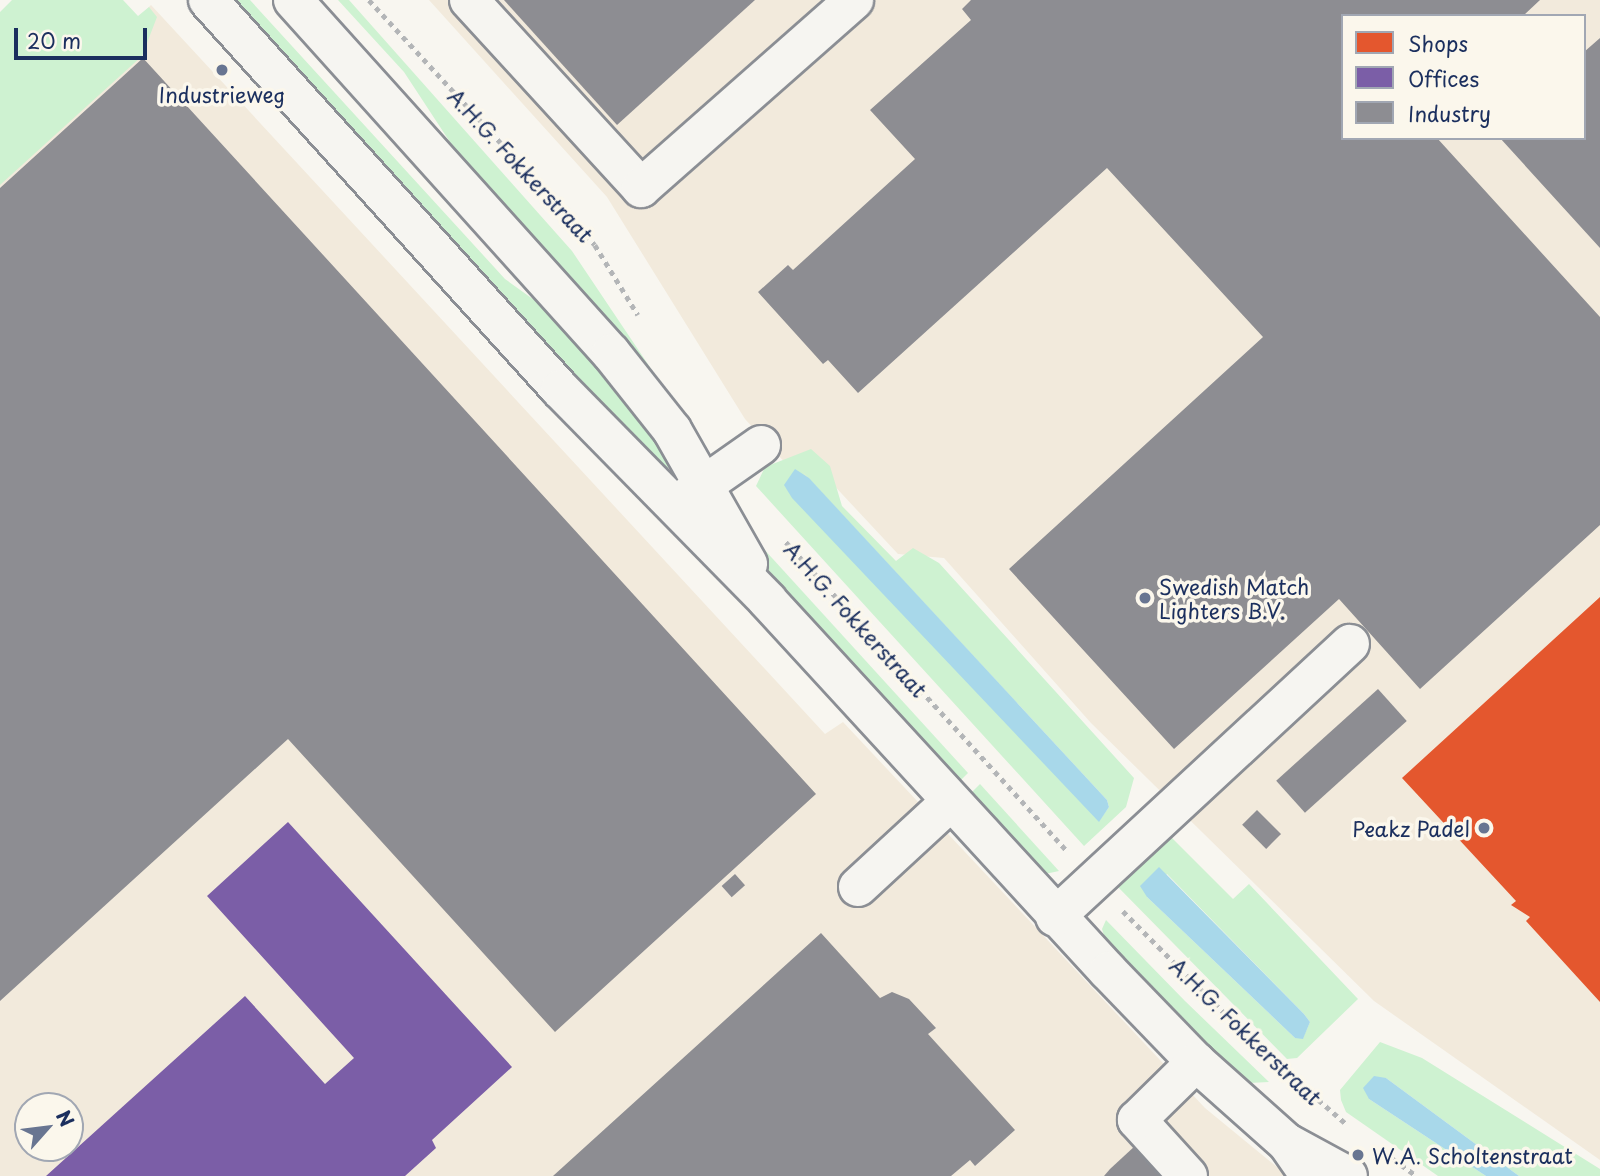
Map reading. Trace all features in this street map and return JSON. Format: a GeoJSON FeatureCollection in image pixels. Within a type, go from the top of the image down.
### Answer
{"type":"FeatureCollection","features":[{"type":"Feature","properties":{"kind":"street"},"geometry":{"type":"LineString","coordinates":[[208,0],[560,389],[767,600],[1055,917],[1196,1062],[1287,1143],[1348,1176]]}},
{"type":"Feature","properties":{"kind":"street"},"geometry":{"type":"LineString","coordinates":[[293,0],[611,354],[671,430],[704,482],[767,600]]}},
{"type":"Feature","properties":{"kind":"street"},"geometry":{"type":"LineString","coordinates":[[469,0],[641,188],[855,0]]}},
{"type":"Feature","properties":{"kind":"street"},"geometry":{"type":"LineString","coordinates":[[674,508],[704,482],[761,445]]}},
{"type":"Feature","properties":{"kind":"street"},"geometry":{"type":"LineString","coordinates":[[1055,917],[1350,644]]}},
{"type":"Feature","properties":{"kind":"street"},"geometry":{"type":"LineString","coordinates":[[858,887],[950,802]]}},
{"type":"Feature","properties":{"kind":"street"},"geometry":{"type":"LineString","coordinates":[[1188,1176],[1137,1120],[1196,1062]]}},
{"type":"Feature","properties":{"kind":"street"},"geometry":{"type":"LineString","coordinates":[[1287,1143],[1310,1176]]}},
{"type":"Feature","properties":{"kind":"path","name":"A.H.G. Fokkerstraat"},"geometry":{"type":"LineString","coordinates":[[369,0],[595,245],[644,326]]}},
{"type":"Feature","properties":{"kind":"path","name":"A.H.G. Fokkerstraat"},"geometry":{"type":"LineString","coordinates":[[783,538],[1094,880],[1258,1047],[1352,1128]]}},
{"type":"Feature","properties":{"kind":"path"},"geometry":{"type":"LineString","coordinates":[[1373,1144],[1417,1176]]}},
{"type":"Feature","properties":{"kind":"shaded area"},"geometry":{"type":"Polygon","coordinates":[[[429,0],[1600,0],[1600,1160],[1374,1001],[1091,723],[944,558],[898,554],[828,479],[800,479],[745,419],[607,197],[429,0]]]}},
{"type":"Feature","properties":{"kind":"shaded area"},"geometry":{"type":"Polygon","coordinates":[[[151,5],[825,734],[843,722],[1205,1108],[1288,1176],[0,1176],[0,148],[151,5]]]}},
{"type":"Feature","properties":{"kind":"green space"},"geometry":{"type":"Polygon","coordinates":[[[12,0],[123,0],[138,16],[149,7],[157,17],[142,56],[0,185],[0,12],[12,0]]]}},
{"type":"Feature","properties":{"kind":"green space"},"geometry":{"type":"Polygon","coordinates":[[[226,0],[250,0],[505,279],[583,335],[672,462],[667,470],[661,473],[226,0]]]}},
{"type":"Feature","properties":{"kind":"green space"},"geometry":{"type":"Polygon","coordinates":[[[338,0],[349,0],[572,251],[676,406],[469,171],[404,72],[338,0]]]}},
{"type":"Feature","properties":{"kind":"green space"},"geometry":{"type":"Polygon","coordinates":[[[811,449],[830,466],[842,506],[896,561],[913,548],[939,563],[1134,778],[1126,807],[1084,846],[756,486],[765,467],[811,449]],[[801,470],[1099,821],[1109,807],[1107,800],[801,470]]]}},
{"type":"Feature","properties":{"kind":"green space"},"geometry":{"type":"Polygon","coordinates":[[[740,523],[968,773],[958,783],[738,547],[740,523]]]}},
{"type":"Feature","properties":{"kind":"green space"},"geometry":{"type":"Polygon","coordinates":[[[980,784],[1059,871],[1045,874],[968,796],[980,784]]]}},
{"type":"Feature","properties":{"kind":"green space"},"geometry":{"type":"Polygon","coordinates":[[[1169,835],[1233,899],[1249,884],[1358,999],[1297,1058],[1287,1059],[1117,886],[1169,835]],[[1167,874],[1147,897],[1295,1038],[1303,1038],[1310,1022],[1167,874]]]}},
{"type":"Feature","properties":{"kind":"green space"},"geometry":{"type":"Polygon","coordinates":[[[1106,920],[1269,1082],[1249,1083],[1179,1019],[1106,942],[1102,929],[1106,920]]]}},
{"type":"Feature","properties":{"kind":"green space"},"geometry":{"type":"Polygon","coordinates":[[[1380,1042],[1422,1058],[1600,1169],[1600,1176],[1519,1176],[1386,1078],[1369,1099],[1486,1176],[1438,1176],[1346,1112],[1340,1090],[1380,1042]]]}},
{"type":"Feature","properties":{"kind":"water"},"geometry":{"type":"Polygon","coordinates":[[[795,469],[809,478],[1107,800],[1109,807],[1099,822],[792,498],[784,485],[795,469]]]}},
{"type":"Feature","properties":{"kind":"water"},"geometry":{"type":"Polygon","coordinates":[[[1159,867],[1304,1014],[1310,1022],[1303,1039],[1295,1038],[1147,897],[1140,886],[1159,867]]]}},
{"type":"Feature","properties":{"kind":"water"},"geometry":{"type":"Polygon","coordinates":[[[1374,1076],[1386,1078],[1519,1176],[1486,1176],[1369,1099],[1363,1088],[1374,1076]]]}},
{"type":"Feature","properties":{"kind":"building: Shops"},"geometry":{"type":"Polygon","coordinates":[[[1600,597],[1600,1002],[1526,921],[1530,917],[1511,905],[1516,901],[1402,778],[1600,597]]]}},
{"type":"Feature","properties":{"kind":"building: Offices"},"geometry":{"type":"Polygon","coordinates":[[[288,822],[512,1067],[432,1140],[436,1148],[405,1176],[46,1176],[61,1162],[84,1162],[84,1142],[245,996],[325,1084],[354,1058],[207,896],[288,822]]]}},
{"type":"Feature","properties":{"kind":"building: Industry"},"geometry":{"type":"Polygon","coordinates":[[[504,0],[755,0],[617,125],[504,0]]]}},
{"type":"Feature","properties":{"kind":"building: Industry"},"geometry":{"type":"Polygon","coordinates":[[[971,0],[1540,0],[1525,14],[1341,14],[1341,140],[1439,140],[1600,317],[1600,525],[1420,689],[1339,599],[1174,749],[1009,569],[1263,337],[1107,168],[858,393],[828,360],[823,364],[758,292],[788,265],[793,270],[915,159],[870,110],[971,20],[962,9],[971,0]]]}},
{"type":"Feature","properties":{"kind":"building: Industry"},"geometry":{"type":"Polygon","coordinates":[[[1600,38],[1600,248],[1502,140],[1586,140],[1586,50],[1600,38]]]}},
{"type":"Feature","properties":{"kind":"building: Industry"},"geometry":{"type":"Polygon","coordinates":[[[143,58],[816,794],[555,1032],[288,739],[0,1001],[0,188],[143,58]]]}},
{"type":"Feature","properties":{"kind":"building: Industry"},"geometry":{"type":"Polygon","coordinates":[[[1378,689],[1407,721],[1305,813],[1276,781],[1378,689]]]}},
{"type":"Feature","properties":{"kind":"building: Industry"},"geometry":{"type":"Polygon","coordinates":[[[1257,810],[1281,834],[1266,849],[1242,825],[1257,810]]]}},
{"type":"Feature","properties":{"kind":"building: Industry"},"geometry":{"type":"Polygon","coordinates":[[[735,874],[745,885],[732,897],[722,886],[735,874]]]}},
{"type":"Feature","properties":{"kind":"building: Industry"},"geometry":{"type":"Polygon","coordinates":[[[821,933],[880,998],[892,992],[909,999],[936,1028],[928,1034],[1015,1130],[975,1166],[970,1160],[951,1176],[553,1176],[821,933]]]}},
{"type":"Feature","properties":{"kind":"building: Industry"},"geometry":{"type":"Polygon","coordinates":[[[1136,1145],[1164,1176],[1104,1176],[1110,1169],[1136,1145]]]}},
{"type":"Feature","properties":{"kind":"place","name":"Industrieweg"},"geometry":{"type":"Point","coordinates":[222,70]}},
{"type":"Feature","properties":{"kind":"place","name":"Swedish Match Lighters B.V."},"geometry":{"type":"Point","coordinates":[1145,598]}},
{"type":"Feature","properties":{"kind":"place","name":"Peakz Padel"},"geometry":{"type":"Point","coordinates":[1484,828]}},
{"type":"Feature","properties":{"kind":"place","name":"W.A. Scholtenstraat"},"geometry":{"type":"Point","coordinates":[1358,1155]}}]}
